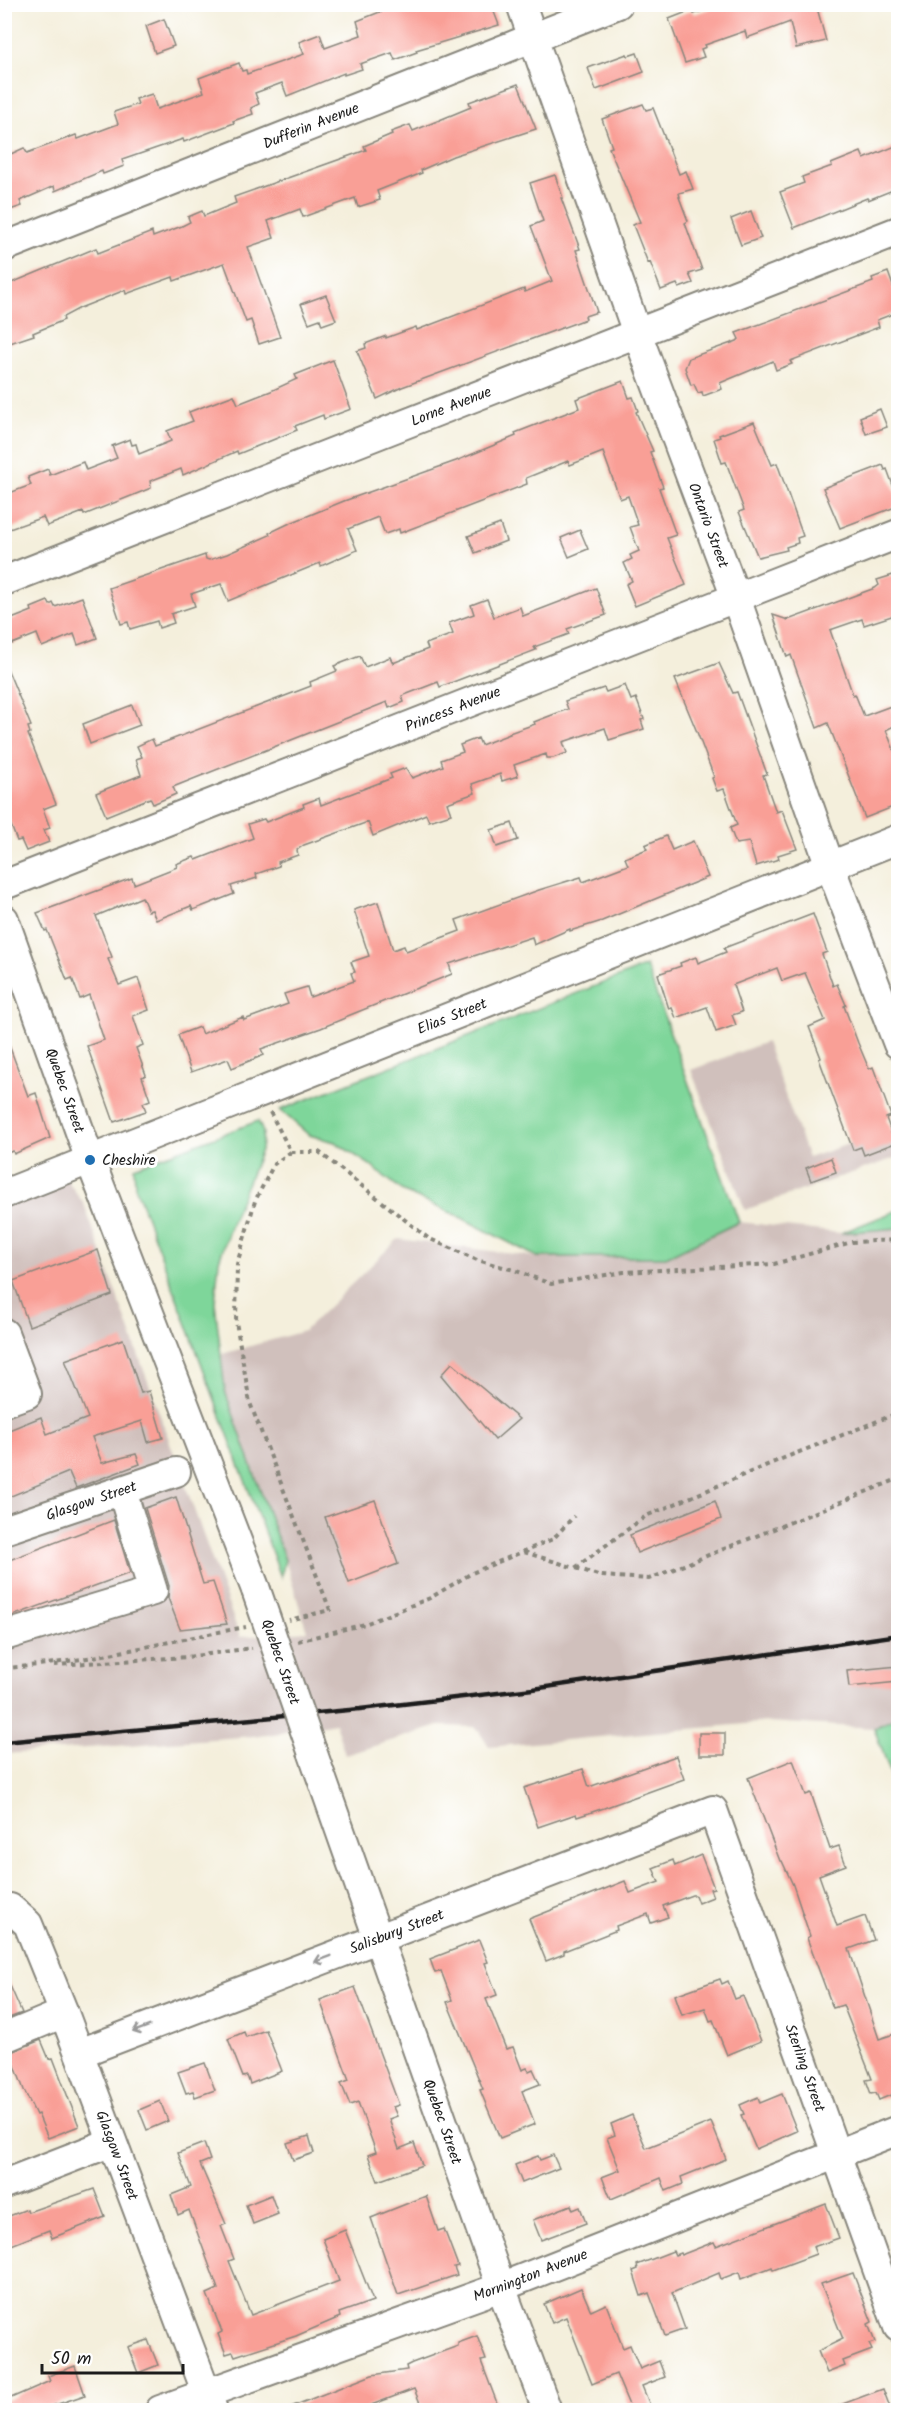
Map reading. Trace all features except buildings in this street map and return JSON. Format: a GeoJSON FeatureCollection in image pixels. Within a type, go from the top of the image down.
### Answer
{"type":"FeatureCollection","features":[{"type":"Feature","properties":{"kind":"street","name":"Ontario Street"},"geometry":{"type":"LineString","coordinates":[[521,4],[638,333],[736,598],[830,866],[898,1044]]}},
{"type":"Feature","properties":{"kind":"street","name":"Dufferin Avenue"},"geometry":{"type":"LineString","coordinates":[[4,247],[618,4]]}},
{"type":"Feature","properties":{"kind":"street","name":"Lorne Avenue"},"geometry":{"type":"LineString","coordinates":[[4,581],[898,231]]}},
{"type":"Feature","properties":{"kind":"street","name":"Princess Avenue"},"geometry":{"type":"LineString","coordinates":[[4,885],[898,534]]}},
{"type":"Feature","properties":{"kind":"street","name":"Elias Street"},"geometry":{"type":"LineString","coordinates":[[4,1194],[898,838]]}},
{"type":"Feature","properties":{"kind":"street","name":"Quebec Street"},"geometry":{"type":"LineString","coordinates":[[4,919],[90,1160],[256,1590],[501,2287],[547,2410]]}},
{"type":"Feature","properties":{"kind":"street"},"geometry":{"type":"LineString","coordinates":[[4,1333],[27,1394],[4,1402]]}},
{"type":"Feature","properties":{"kind":"street","name":"Glasgow Street"},"geometry":{"type":"LineString","coordinates":[[4,1530],[176,1472]]}},
{"type":"Feature","properties":{"kind":"street"},"geometry":{"type":"LineString","coordinates":[[4,1636],[153,1591],[122,1491]]}},
{"type":"Feature","properties":{"kind":"street","name":"Salisbury Street"},"geometry":{"type":"LineString","coordinates":[[80,2053],[714,1810]]}},
{"type":"Feature","properties":{"kind":"street","name":"Sterling Street"},"geometry":{"type":"LineString","coordinates":[[714,1810],[898,2327]]}},
{"type":"Feature","properties":{"kind":"street","name":"Glasgow Street"},"geometry":{"type":"LineString","coordinates":[[7,1908],[28,1923],[80,2053],[210,2402]]}},
{"type":"Feature","properties":{"kind":"street"},"geometry":{"type":"LineString","coordinates":[[4,2038],[64,2013]]}},
{"type":"Feature","properties":{"kind":"street","name":"Mornington Avenue"},"geometry":{"type":"LineString","coordinates":[[160,2410],[210,2402],[898,2130]]}},
{"type":"Feature","properties":{"kind":"street"},"geometry":{"type":"LineString","coordinates":[[4,2184],[112,2142]]}},
{"type":"Feature","properties":{"kind":"path"},"geometry":{"type":"LineString","coordinates":[[291,1152],[319,1152],[428,1238],[477,1260],[514,1270],[551,1284],[624,1272],[774,1264],[852,1242],[898,1240]]}},
{"type":"Feature","properties":{"kind":"path"},"geometry":{"type":"LineString","coordinates":[[575,1568],[646,1516],[898,1413]]}},
{"type":"Feature","properties":{"kind":"path"},"geometry":{"type":"LineString","coordinates":[[523,1552],[601,1576],[648,1579],[898,1479]]}},
{"type":"Feature","properties":{"kind":"path"},"geometry":{"type":"LineString","coordinates":[[287,1642],[310,1639],[365,1624],[430,1598],[472,1573],[553,1539],[574,1516]]}},
{"type":"Feature","properties":{"kind":"path"},"geometry":{"type":"LineString","coordinates":[[29,1667],[187,1657],[254,1647]]}},
{"type":"Feature","properties":{"kind":"shaded area"},"geometry":{"type":"Polygon","coordinates":[[[766,1042],[808,1158],[898,1127],[898,1157],[745,1210],[691,1070],[766,1042]]]}},
{"type":"Feature","properties":{"kind":"shaded area"},"geometry":{"type":"Polygon","coordinates":[[[56,1164],[84,1204],[240,1637],[307,1631],[285,1560],[225,1391],[222,1354],[304,1331],[398,1239],[537,1257],[665,1257],[739,1222],[841,1233],[898,1228],[898,1717],[874,1728],[768,1722],[489,1747],[476,1727],[439,1726],[345,1755],[335,1723],[268,1735],[5,1754],[5,1184],[56,1164]]]}},
{"type":"Feature","properties":{"kind":"green space"},"geometry":{"type":"Polygon","coordinates":[[[646,966],[739,1222],[666,1257],[537,1257],[456,1215],[406,1193],[335,1142],[309,1135],[280,1110],[646,966]]]}},
{"type":"Feature","properties":{"kind":"green space"},"geometry":{"type":"Polygon","coordinates":[[[258,1121],[263,1132],[261,1150],[232,1221],[219,1261],[215,1302],[225,1391],[285,1560],[281,1577],[135,1186],[134,1167],[258,1121]]]}},
{"type":"Feature","properties":{"kind":"green space"},"geometry":{"type":"Polygon","coordinates":[[[898,1210],[898,1228],[841,1233],[898,1210]]]}},
{"type":"Feature","properties":{"kind":"green space"},"geometry":{"type":"Polygon","coordinates":[[[898,1717],[898,1794],[874,1728],[898,1717]]]}},
{"type":"Feature","properties":{"kind":"railway"},"geometry":{"type":"LineString","coordinates":[[4,1742],[360,1709],[533,1689],[898,1635]]}},
{"type":"Feature","properties":{"kind":"place","name":"Cheshire"},"geometry":{"type":"Point","coordinates":[90,1160]}}]}
